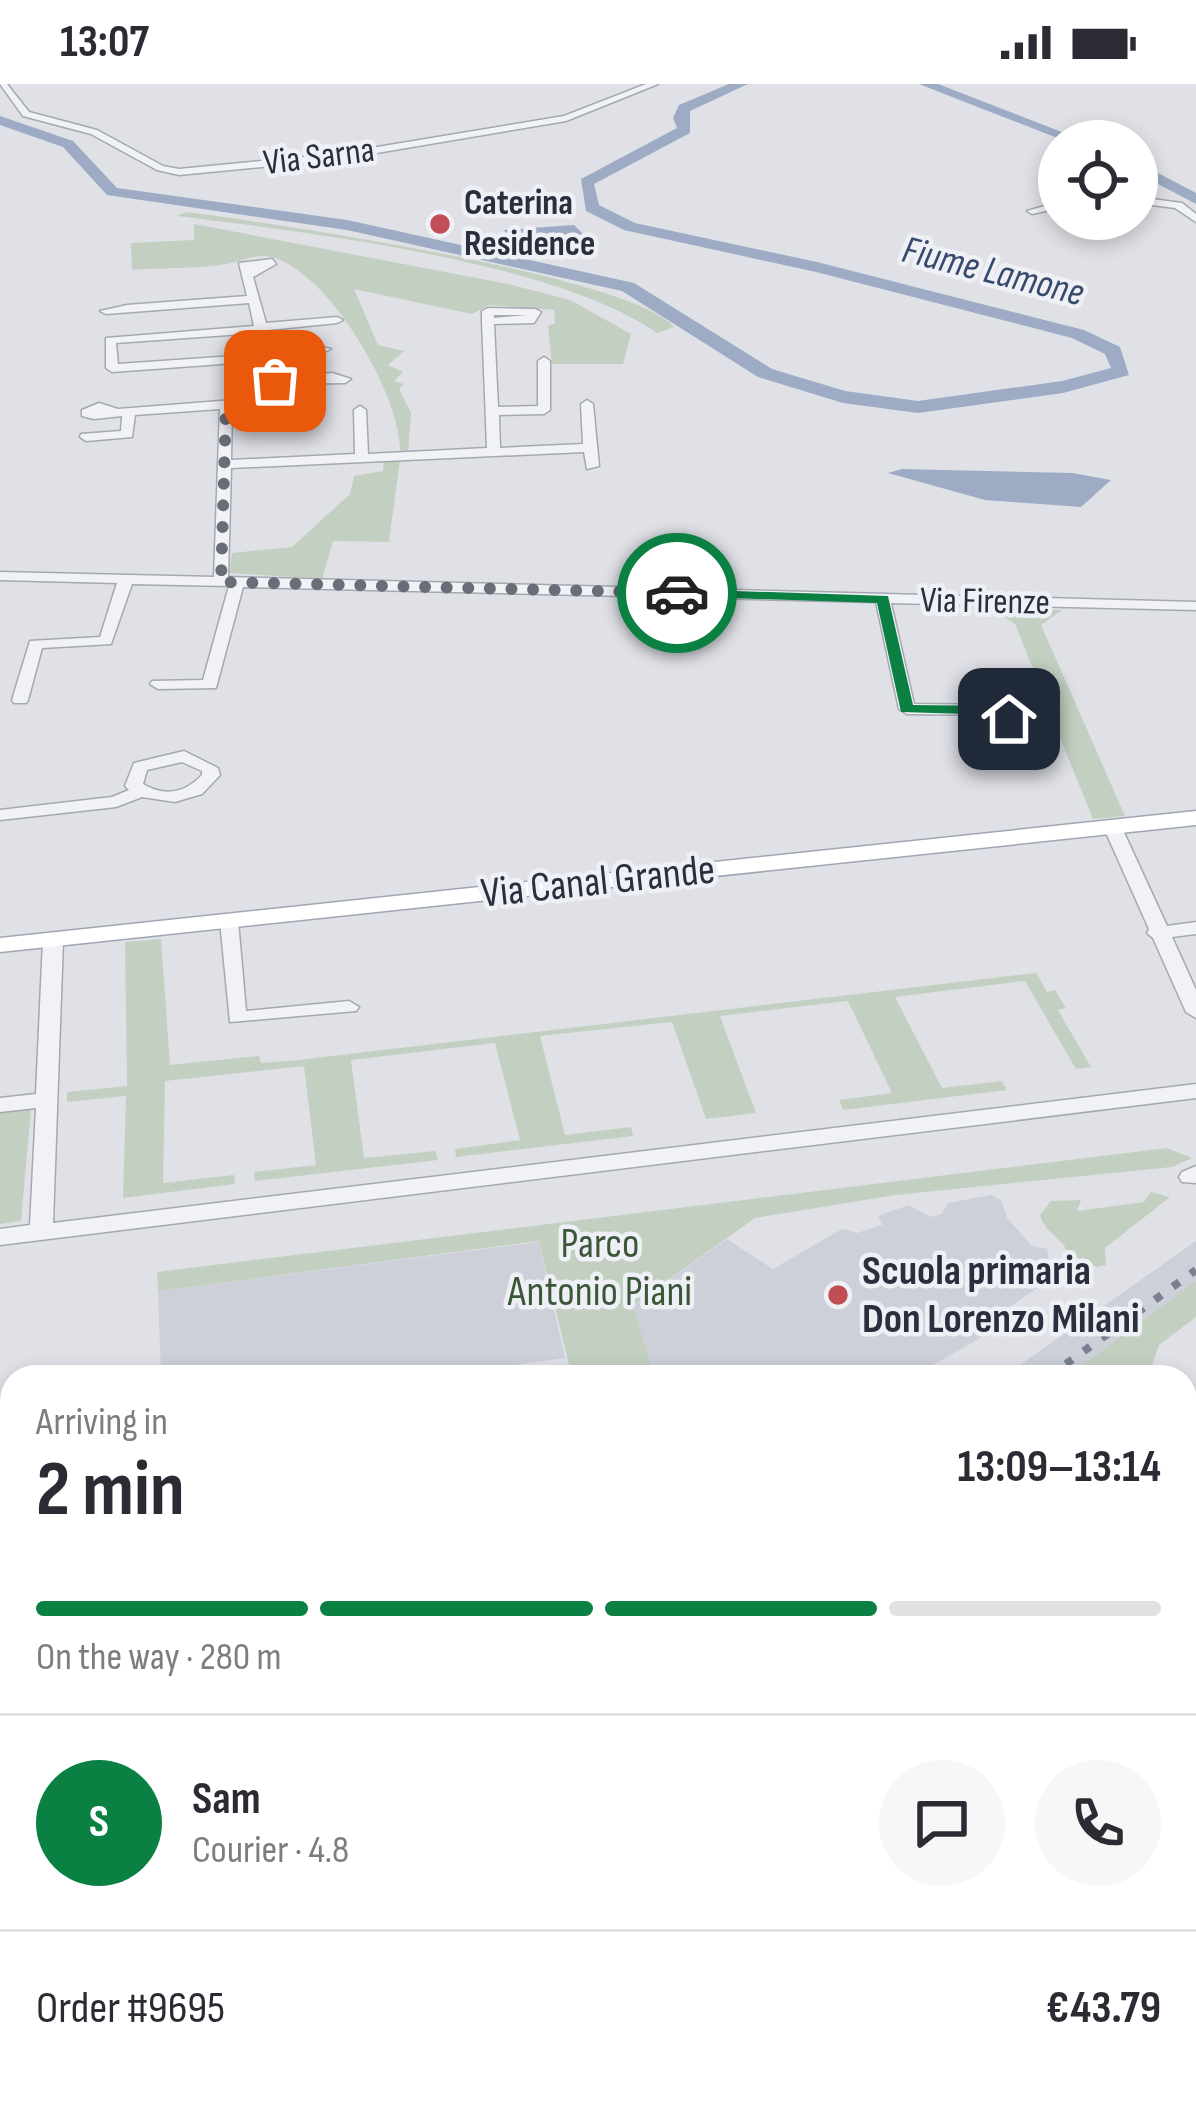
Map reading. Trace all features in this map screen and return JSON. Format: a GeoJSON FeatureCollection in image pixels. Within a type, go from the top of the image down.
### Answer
{"type":"FeatureCollection","features":[{"type":"Feature","properties":{"kind":"main road","name":"Via Canal Grande"},"geometry":{"type":"LineString","coordinates":[[0,945],[1196,818]]}},
{"type":"Feature","properties":{"kind":"street","name":"Via Sarna"},"geometry":{"type":"LineString","coordinates":[[3,84],[26,114],[94,132],[160,168],[184,172],[335,158],[560,119],[654,84]]}},
{"type":"Feature","properties":{"kind":"street"},"geometry":{"type":"LineString","coordinates":[[1158,203],[1178,205],[1196,219]]}},
{"type":"Feature","properties":{"kind":"street"},"geometry":{"type":"LineString","coordinates":[[1032,212],[1038,210]]}},
{"type":"Feature","properties":{"kind":"street"},"geometry":{"type":"LineString","coordinates":[[86,437],[127,434],[123,413],[278,400],[246,272]]}},
{"type":"Feature","properties":{"kind":"street"},"geometry":{"type":"LineString","coordinates":[[127,308],[254,299]]}},
{"type":"Feature","properties":{"kind":"street"},"geometry":{"type":"LineString","coordinates":[[309,348],[238,359],[112,368],[110,340],[337,320]]}},
{"type":"Feature","properties":{"kind":"street"},"geometry":{"type":"LineString","coordinates":[[488,321],[494,452]]}},
{"type":"Feature","properties":{"kind":"street"},"geometry":{"type":"LineString","coordinates":[[232,332],[238,359]]}},
{"type":"Feature","properties":{"kind":"street"},"geometry":{"type":"LineString","coordinates":[[492,411],[544,410],[544,362]]}},
{"type":"Feature","properties":{"kind":"street"},"geometry":{"type":"LineString","coordinates":[[275,381],[332,377]]}},
{"type":"Feature","properties":{"kind":"street"},"geometry":{"type":"LineString","coordinates":[[158,684],[210,685],[229,582],[226,404]]}},
{"type":"Feature","properties":{"kind":"street"},"geometry":{"type":"LineString","coordinates":[[587,404],[592,466]]}},
{"type":"Feature","properties":{"kind":"street"},"geometry":{"type":"LineString","coordinates":[[360,410],[362,458]]}},
{"type":"Feature","properties":{"kind":"street"},"geometry":{"type":"LineString","coordinates":[[224,464],[590,448]]}},
{"type":"Feature","properties":{"kind":"street","name":"Via Firenze"},"geometry":{"type":"LineString","coordinates":[[0,578],[124,586],[229,582],[1196,606]]}},
{"type":"Feature","properties":{"kind":"street"},"geometry":{"type":"LineString","coordinates":[[20,700],[34,644],[106,641],[124,586]]}},
{"type":"Feature","properties":{"kind":"street"},"geometry":{"type":"LineString","coordinates":[[883,599],[907,709],[1005,710]]}},
{"type":"Feature","properties":{"kind":"street"},"geometry":{"type":"LineString","coordinates":[[0,814],[104,804],[140,792]]}},
{"type":"Feature","properties":{"kind":"street"},"geometry":{"type":"LineString","coordinates":[[1112,826],[1156,933],[1196,1012]]}},
{"type":"Feature","properties":{"kind":"street"},"geometry":{"type":"LineString","coordinates":[[229,921],[237,1018],[349,1007]]}},
{"type":"Feature","properties":{"kind":"street"},"geometry":{"type":"LineString","coordinates":[[1156,933],[1196,928]]}},
{"type":"Feature","properties":{"kind":"street"},"geometry":{"type":"LineString","coordinates":[[41,1232],[53,940]]}},
{"type":"Feature","properties":{"kind":"street"},"geometry":{"type":"LineString","coordinates":[[0,1238],[1196,1091]]}},
{"type":"Feature","properties":{"kind":"street"},"geometry":{"type":"LineString","coordinates":[[0,1105],[48,1100]]}},
{"type":"Feature","properties":{"kind":"shaded area","name":"Scuola primaria Don Lorenzo Milani"},"geometry":{"type":"Polygon","coordinates":[[[991,1195],[1001,1200],[1007,1218],[1032,1246],[1047,1249],[1051,1279],[996,1316],[1005,1324],[933,1365],[651,1365],[633,1305],[727,1239],[773,1269],[842,1229],[857,1233],[882,1225],[878,1216],[909,1205],[931,1217],[942,1214],[948,1203],[991,1195]]]}},
{"type":"Feature","properties":{"kind":"shaded area"},"geometry":{"type":"Polygon","coordinates":[[[1196,1241],[1196,1281],[1082,1365],[1020,1365],[1196,1241]]]}},
{"type":"Feature","properties":{"kind":"shaded area"},"geometry":{"type":"Polygon","coordinates":[[[539,1242],[565,1358],[515,1365],[161,1365],[158,1291],[539,1242]]]}},
{"type":"Feature","properties":{"kind":"green space"},"geometry":{"type":"Polygon","coordinates":[[[186,212],[365,239],[523,271],[645,308],[674,327],[657,333],[612,308],[494,269],[358,241],[177,216],[186,212]]]}},
{"type":"Feature","properties":{"kind":"green space"},"geometry":{"type":"Polygon","coordinates":[[[194,224],[570,300],[631,334],[623,364],[552,364],[548,326],[555,323],[554,310],[489,305],[472,314],[354,289],[378,345],[404,351],[388,365],[403,372],[394,381],[404,384],[399,389],[411,413],[408,452],[400,452],[389,400],[358,339],[338,310],[293,267],[261,256],[210,266],[132,270],[131,243],[194,240],[194,224]]]}},
{"type":"Feature","properties":{"kind":"green space"},"geometry":{"type":"Polygon","coordinates":[[[400,459],[389,542],[333,541],[322,579],[229,573],[232,553],[292,547],[350,494],[354,476],[383,471],[384,460],[400,459]]]}},
{"type":"Feature","properties":{"kind":"green space"},"geometry":{"type":"Polygon","coordinates":[[[992,609],[1062,610],[1041,625],[1125,816],[1093,819],[1054,723],[1027,723],[1017,695],[1043,694],[1015,624],[992,609]]]}},
{"type":"Feature","properties":{"kind":"green space","name":"Parco Antonio Piani"},"geometry":{"type":"Polygon","coordinates":[[[161,939],[170,1065],[259,1056],[261,1063],[298,1060],[1036,973],[1047,992],[1055,990],[1066,1008],[1058,1010],[1091,1067],[1076,1069],[1025,981],[895,997],[942,1088],[1002,1081],[1007,1090],[843,1110],[839,1100],[892,1093],[848,1001],[720,1016],[756,1113],[706,1119],[672,1022],[540,1036],[565,1135],[631,1127],[633,1136],[456,1157],[455,1149],[520,1140],[495,1043],[351,1060],[364,1158],[435,1151],[438,1160],[255,1181],[254,1172],[316,1165],[304,1066],[165,1081],[163,1183],[234,1175],[235,1184],[123,1198],[126,1096],[67,1102],[67,1092],[127,1086],[125,942],[161,939]]]}},
{"type":"Feature","properties":{"kind":"green space"},"geometry":{"type":"Polygon","coordinates":[[[31,1109],[21,1221],[0,1224],[0,1112],[31,1109]]]}},
{"type":"Feature","properties":{"kind":"green space","name":"Parco Antonio Piani"},"geometry":{"type":"Polygon","coordinates":[[[1167,1148],[1192,1158],[1172,1167],[896,1195],[755,1218],[633,1305],[651,1365],[569,1365],[539,1241],[158,1291],[157,1272],[1167,1148]]]}},
{"type":"Feature","properties":{"kind":"green space"},"geometry":{"type":"Polygon","coordinates":[[[1151,1192],[1170,1197],[1105,1248],[1106,1265],[1097,1267],[1068,1254],[1040,1215],[1051,1201],[1081,1200],[1077,1211],[1144,1202],[1151,1192]]]}},
{"type":"Feature","properties":{"kind":"green space"},"geometry":{"type":"Polygon","coordinates":[[[1196,1281],[1196,1317],[1159,1345],[1152,1365],[1082,1365],[1196,1281]]]}},
{"type":"Feature","properties":{"kind":"water"},"geometry":{"type":"Polygon","coordinates":[[[574,225],[595,246],[547,252],[518,248],[504,230],[574,225]]]}},
{"type":"Feature","properties":{"kind":"water"},"geometry":{"type":"Polygon","coordinates":[[[902,469],[1072,473],[1111,480],[1081,507],[985,500],[888,473],[902,469]]]}},
{"type":"Feature","properties":{"kind":"waterway","name":"Fiume Lamone"},"geometry":{"type":"LineString","coordinates":[[0,120],[68,144],[112,192],[347,225],[628,287],[765,373],[843,397],[918,407],[1063,387],[1122,371],[1113,351],[1078,334],[817,267],[630,227],[592,208],[586,182],[685,130],[680,118],[684,108],[741,84]]}},
{"type":"Feature","properties":{"kind":"waterway","name":"Fiume Lamone"},"geometry":{"type":"LineString","coordinates":[[926,84],[1038,126]]}},
{"type":"Feature","properties":{"kind":"waterway","name":"Fiume Lamone"},"geometry":{"type":"LineString","coordinates":[[1158,178],[1196,199]]}},
{"type":"Feature","properties":{"kind":"railway"},"geometry":{"type":"LineString","coordinates":[[1065,1365],[1196,1270]]}},
{"type":"Feature","properties":{"kind":"way so far"},"geometry":{"type":"LineString","coordinates":[[275,381],[278,400],[226,404],[221,582],[677,593]]}},
{"type":"Feature","properties":{"kind":"place","name":"Caterina Residence"},"geometry":{"type":"Point","coordinates":[440,224]}},
{"type":"Feature","properties":{"kind":"place","name":"Scuola primaria Don Lorenzo Milani"},"geometry":{"type":"Point","coordinates":[838,1295]}},
{"type":"Feature","properties":{"kind":"route"},"geometry":{"type":"LineString","coordinates":[[677,593],[883,599],[907,709],[1005,710],[1009,719]]}}]}
